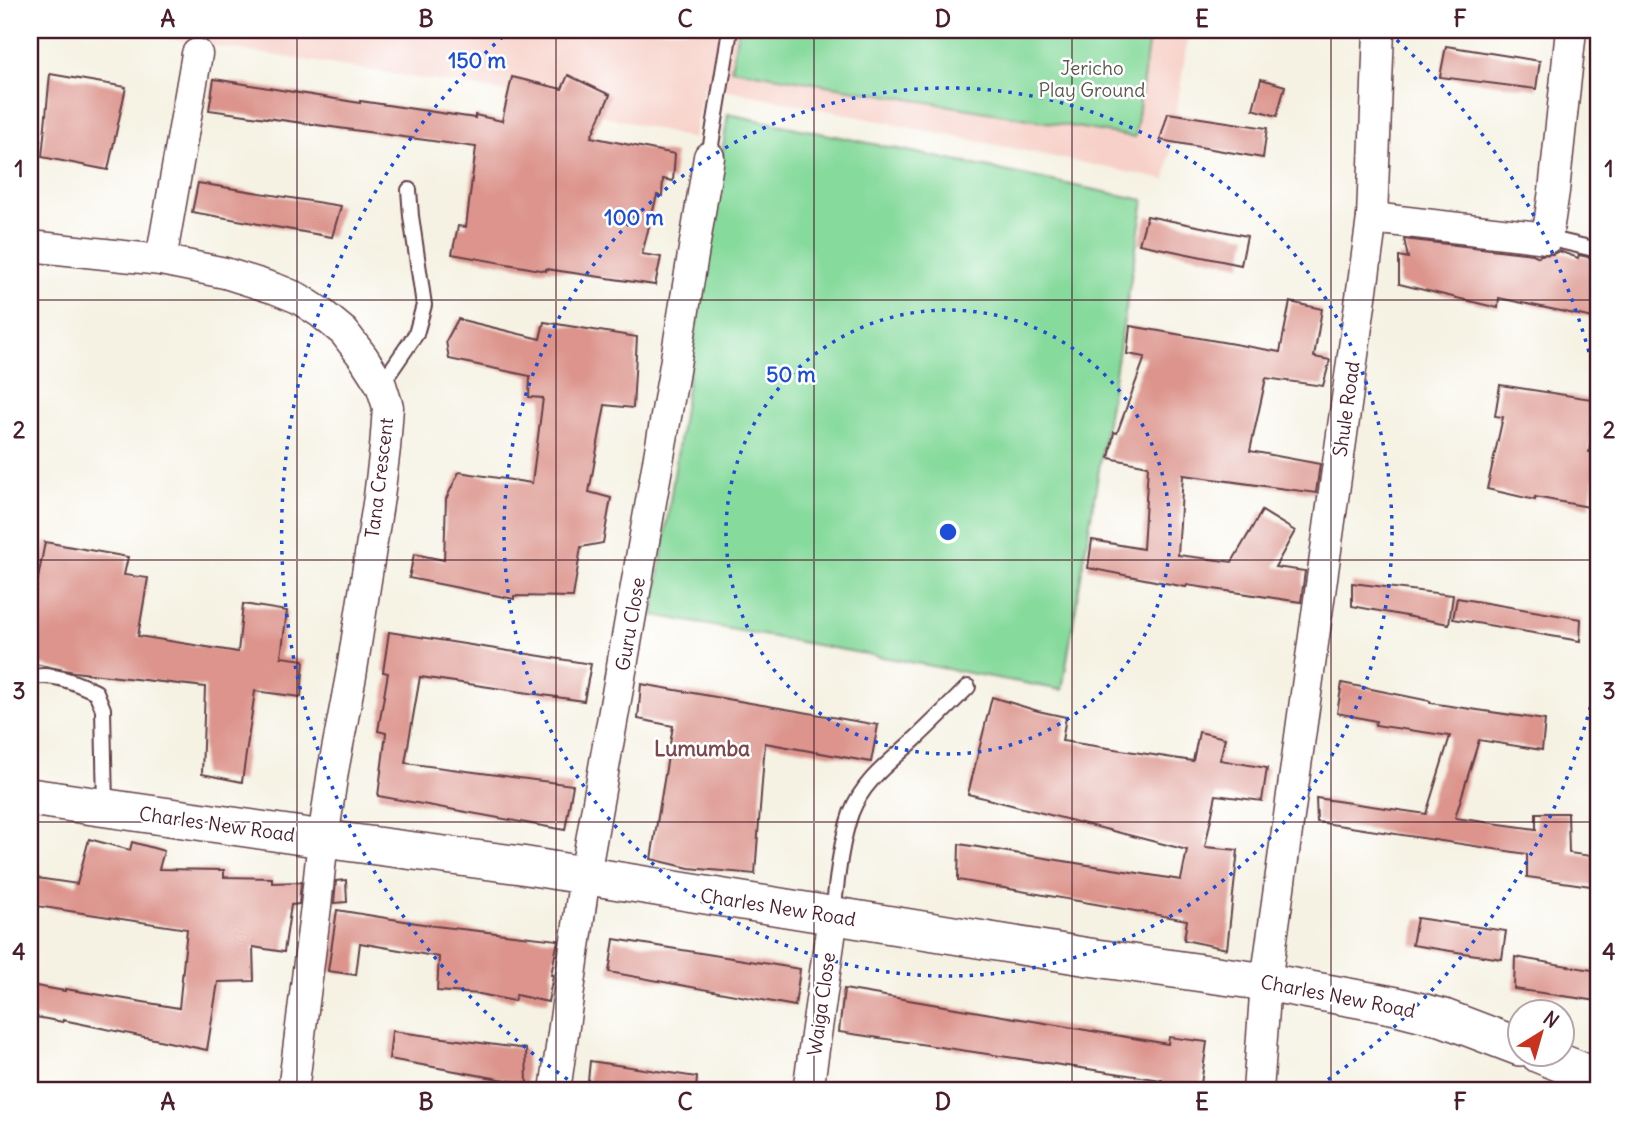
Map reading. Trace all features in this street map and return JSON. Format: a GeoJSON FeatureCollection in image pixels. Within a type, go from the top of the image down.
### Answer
{"type":"FeatureCollection","features":[{"type":"Feature","properties":{"kind":"street","name":"Shule Road"},"geometry":{"type":"LineString","coordinates":[[1258,1091],[1266,982],[1372,218],[1378,30]]}},
{"type":"Feature","properties":{"kind":"street"},"geometry":{"type":"LineString","coordinates":[[1372,218],[1547,238],[1571,30]]}},
{"type":"Feature","properties":{"kind":"street"},"geometry":{"type":"LineString","coordinates":[[161,260],[197,54]]}},
{"type":"Feature","properties":{"kind":"street","name":"Guru Close"},"geometry":{"type":"LineString","coordinates":[[555,1091],[585,875],[671,391],[709,156]]}},
{"type":"Feature","properties":{"kind":"street","name":"Tana Crescent"},"geometry":{"type":"LineString","coordinates":[[30,246],[161,260],[225,273],[276,289],[298,298],[344,332],[381,385],[387,407],[379,497],[323,839]]}},
{"type":"Feature","properties":{"kind":"street","name":"Charles New Road"},"geometry":{"type":"LineString","coordinates":[[30,797],[521,865],[1089,957],[1266,982],[1397,1006],[1444,1018],[1506,1041]]}},
{"type":"Feature","properties":{"kind":"street"},"geometry":{"type":"LineString","coordinates":[[293,1091],[323,839]]}},
{"type":"Feature","properties":{"kind":"street","name":"Waiga Close"},"geometry":{"type":"LineString","coordinates":[[808,1091],[833,916]]}},
{"type":"Feature","properties":{"kind":"street"},"geometry":{"type":"LineString","coordinates":[[1572,1068],[1598,1078]]}},
{"type":"Feature","properties":{"kind":"lane"},"geometry":{"type":"LineString","coordinates":[[709,156],[730,30]]}},
{"type":"Feature","properties":{"kind":"lane"},"geometry":{"type":"LineString","coordinates":[[381,385],[416,334],[424,305],[409,190]]}},
{"type":"Feature","properties":{"kind":"lane"},"geometry":{"type":"LineString","coordinates":[[1547,238],[1598,250]]}},
{"type":"Feature","properties":{"kind":"lane"},"geometry":{"type":"LineString","coordinates":[[30,678],[47,676],[67,680],[96,692],[103,709],[105,807]]}},
{"type":"Feature","properties":{"kind":"lane"},"geometry":{"type":"LineString","coordinates":[[833,916],[842,845],[852,812],[862,792],[875,774],[968,687]]}},
{"type":"Feature","properties":{"kind":"shaded area"},"geometry":{"type":"Polygon","coordinates":[[[112,30],[1189,30],[1166,180],[704,85],[693,139],[521,94],[112,30]]]}},
{"type":"Feature","properties":{"kind":"green space","name":"Jericho Play Ground"},"geometry":{"type":"Polygon","coordinates":[[[738,30],[1150,30],[1135,137],[731,69],[738,30]]]}},
{"type":"Feature","properties":{"kind":"green space"},"geometry":{"type":"Polygon","coordinates":[[[728,114],[1144,200],[1062,690],[653,615],[728,114]]]}},
{"type":"Feature","properties":{"kind":"building"},"geometry":{"type":"Polygon","coordinates":[[[1446,46],[1540,61],[1536,89],[1440,77],[1446,46]]]}},
{"type":"Feature","properties":{"kind":"building"},"geometry":{"type":"Polygon","coordinates":[[[50,74],[126,87],[108,170],[42,157],[50,74]]]}},
{"type":"Feature","properties":{"kind":"building"},"geometry":{"type":"Polygon","coordinates":[[[568,75],[610,95],[591,137],[675,154],[673,181],[663,179],[662,196],[657,195],[642,254],[661,257],[655,285],[546,271],[452,254],[458,226],[466,227],[476,147],[209,110],[214,79],[360,103],[475,118],[475,115],[502,121],[512,77],[562,89],[568,75]]]}},
{"type":"Feature","properties":{"kind":"building"},"geometry":{"type":"Polygon","coordinates":[[[1261,79],[1285,86],[1277,116],[1253,109],[1261,79]]]}},
{"type":"Feature","properties":{"kind":"building"},"geometry":{"type":"Polygon","coordinates":[[[1168,113],[1267,128],[1263,158],[1160,140],[1168,113]]]}},
{"type":"Feature","properties":{"kind":"building"},"geometry":{"type":"Polygon","coordinates":[[[198,183],[341,206],[332,237],[192,212],[198,183]]]}},
{"type":"Feature","properties":{"kind":"building"},"geometry":{"type":"Polygon","coordinates":[[[1147,216],[1247,236],[1241,265],[1139,244],[1147,216]]]}},
{"type":"Feature","properties":{"kind":"building"},"geometry":{"type":"Polygon","coordinates":[[[1404,239],[1533,254],[1539,257],[1559,251],[1578,258],[1579,255],[1597,259],[1598,319],[1499,298],[1498,308],[1399,284],[1399,256],[1408,258],[1404,239]]]}},
{"type":"Feature","properties":{"kind":"building"},"geometry":{"type":"Polygon","coordinates":[[[1290,302],[1322,309],[1314,357],[1330,360],[1323,386],[1266,378],[1250,451],[1320,464],[1316,493],[1183,475],[1178,555],[1232,562],[1262,511],[1295,531],[1275,567],[1305,571],[1301,602],[1187,585],[1186,587],[1088,568],[1092,540],[1143,549],[1148,466],[1109,458],[1114,432],[1117,433],[1145,357],[1127,354],[1130,326],[1280,352],[1290,302]]]}},
{"type":"Feature","properties":{"kind":"building"},"geometry":{"type":"Polygon","coordinates":[[[458,319],[540,339],[544,322],[637,337],[633,408],[605,405],[589,492],[611,498],[603,543],[581,547],[573,597],[514,596],[514,599],[409,578],[414,554],[444,560],[446,499],[459,472],[532,483],[543,398],[529,397],[530,376],[449,359],[446,341],[458,319]]]}},
{"type":"Feature","properties":{"kind":"building"},"geometry":{"type":"Polygon","coordinates":[[[1500,385],[1598,400],[1589,452],[1598,454],[1589,507],[1535,497],[1535,500],[1487,489],[1503,417],[1495,416],[1500,385]]]}},
{"type":"Feature","properties":{"kind":"building"},"geometry":{"type":"Polygon","coordinates":[[[45,542],[128,557],[124,575],[148,578],[138,636],[238,652],[243,604],[287,611],[281,657],[304,660],[301,697],[255,691],[242,782],[202,774],[205,687],[74,672],[30,663],[30,620],[45,542]]]}},
{"type":"Feature","properties":{"kind":"building"},"geometry":{"type":"Polygon","coordinates":[[[1352,583],[1453,595],[1449,624],[1352,606],[1352,583]]]}},
{"type":"Feature","properties":{"kind":"building"},"geometry":{"type":"Polygon","coordinates":[[[1457,598],[1581,619],[1580,641],[1453,619],[1457,598]]]}},
{"type":"Feature","properties":{"kind":"building"},"geometry":{"type":"Polygon","coordinates":[[[389,632],[591,664],[584,701],[420,677],[405,763],[573,785],[565,830],[378,796],[386,733],[378,731],[388,673],[383,672],[389,632]]]}},
{"type":"Feature","properties":{"kind":"building"},"geometry":{"type":"Polygon","coordinates":[[[1342,683],[1430,703],[1545,720],[1542,750],[1479,740],[1455,818],[1536,829],[1536,813],[1568,813],[1569,853],[1598,857],[1598,887],[1527,877],[1527,854],[1317,822],[1316,798],[1426,814],[1450,736],[1375,725],[1376,721],[1337,713],[1342,683]]]}},
{"type":"Feature","properties":{"kind":"building"},"geometry":{"type":"Polygon","coordinates":[[[641,684],[878,725],[871,762],[765,743],[755,874],[689,868],[651,859],[673,726],[638,719],[641,684]]]}},
{"type":"Feature","properties":{"kind":"building"},"geometry":{"type":"Polygon","coordinates":[[[992,697],[1066,717],[1062,741],[1193,761],[1199,732],[1225,738],[1220,760],[1267,768],[1262,801],[1216,795],[1205,847],[1238,850],[1227,949],[1184,940],[1187,920],[958,880],[959,844],[1181,880],[1187,850],[968,794],[992,697]]]}},
{"type":"Feature","properties":{"kind":"building"},"geometry":{"type":"Polygon","coordinates":[[[89,839],[130,850],[132,842],[164,851],[159,869],[224,870],[224,877],[272,878],[272,883],[301,882],[299,904],[291,905],[284,952],[253,947],[254,981],[218,982],[207,1050],[63,1020],[30,1016],[30,985],[179,1008],[187,929],[30,905],[30,877],[77,884],[89,839]]]}},
{"type":"Feature","properties":{"kind":"building"},"geometry":{"type":"Polygon","coordinates":[[[346,880],[347,902],[334,903],[336,881],[346,880]]]}},
{"type":"Feature","properties":{"kind":"building"},"geometry":{"type":"Polygon","coordinates":[[[337,910],[435,926],[558,940],[548,1002],[516,995],[514,1001],[480,994],[437,991],[439,957],[360,943],[356,975],[328,971],[337,910]]]}},
{"type":"Feature","properties":{"kind":"building"},"geometry":{"type":"Polygon","coordinates":[[[1417,918],[1506,931],[1502,959],[1412,945],[1417,918]]]}},
{"type":"Feature","properties":{"kind":"building"},"geometry":{"type":"Polygon","coordinates":[[[614,939],[800,969],[795,1006],[609,972],[614,939]]]}},
{"type":"Feature","properties":{"kind":"building"},"geometry":{"type":"Polygon","coordinates":[[[1515,957],[1598,971],[1598,1001],[1514,989],[1515,957]]]}},
{"type":"Feature","properties":{"kind":"building"},"geometry":{"type":"Polygon","coordinates":[[[844,989],[1168,1044],[1169,1037],[1207,1042],[1200,1091],[1161,1091],[1162,1080],[839,1032],[844,989]]]}},
{"type":"Feature","properties":{"kind":"building"},"geometry":{"type":"Polygon","coordinates":[[[392,1031],[526,1049],[527,1084],[389,1059],[392,1031]]]}},
{"type":"Feature","properties":{"kind":"building"},"geometry":{"type":"Polygon","coordinates":[[[590,1061],[697,1077],[696,1091],[587,1091],[590,1061]]]}},
{"type":"Feature","properties":{"kind":"district","name":"Lumumba"},"geometry":{"type":"Point","coordinates":[702,749]}}]}
